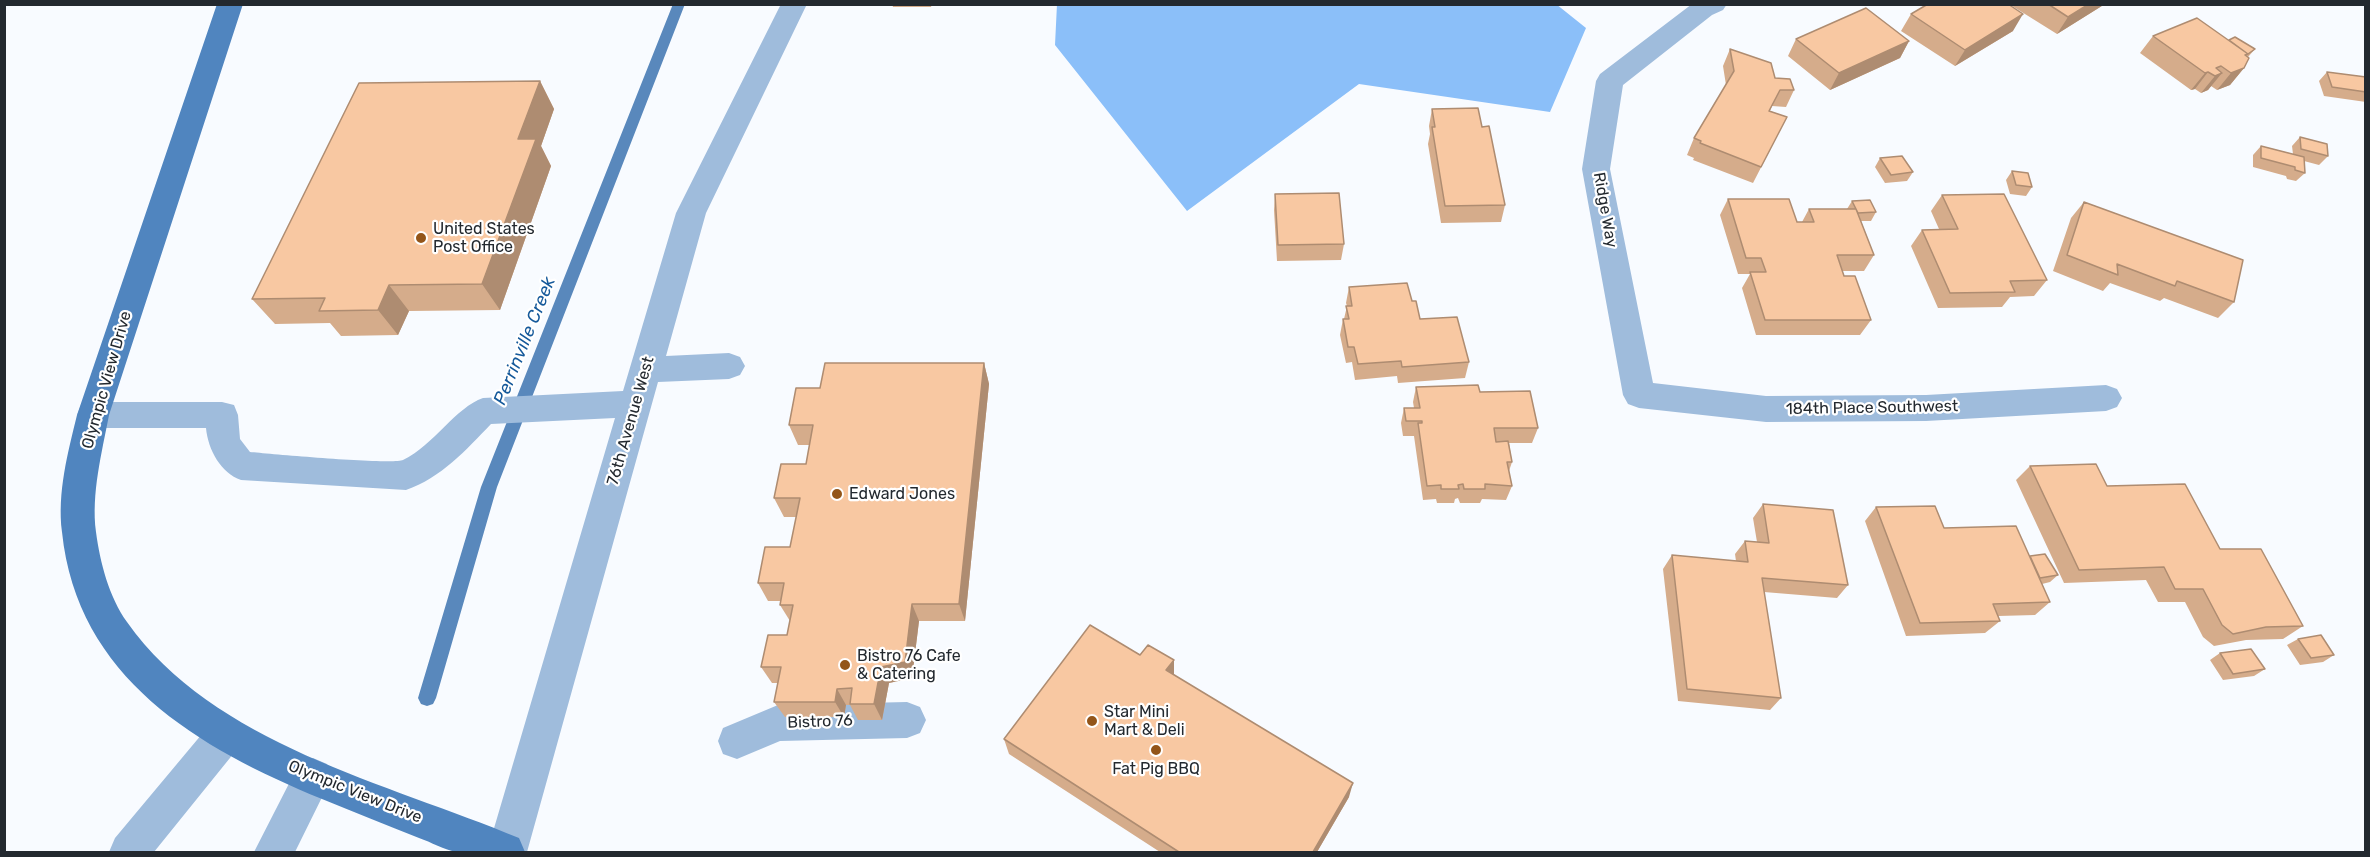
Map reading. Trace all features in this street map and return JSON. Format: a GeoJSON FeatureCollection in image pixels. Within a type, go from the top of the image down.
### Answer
{"type":"FeatureCollection","features":[{"type":"Feature","properties":{"kind":"main road","name":"Olympic View Drive"},"geometry":{"type":"LineString","coordinates":[[230,4],[93,415],[78,504],[83,560],[94,598],[130,657],[151,680],[185,709],[225,735],[313,777],[506,852]]}},
{"type":"Feature","properties":{"kind":"street","name":"Ridge Way"},"geometry":{"type":"LineString","coordinates":[[1639,395],[1596,169],[1610,81],[1703,9],[1713,4]]}},
{"type":"Feature","properties":{"kind":"street","name":"76th Avenue West"},"geometry":{"type":"LineString","coordinates":[[506,852],[691,213],[786,5]]}},
{"type":"Feature","properties":{"kind":"street"},"geometry":{"type":"LineString","coordinates":[[646,370],[729,366]]}},
{"type":"Feature","properties":{"kind":"street","name":"184th Place Southwest"},"geometry":{"type":"LineString","coordinates":[[1639,395],[1766,409],[1926,408],[2106,398]]}},
{"type":"Feature","properties":{"kind":"street"},"geometry":{"type":"LineString","coordinates":[[93,415],[222,415],[224,442],[241,466],[406,476],[444,451],[483,411],[637,404]]}},
{"type":"Feature","properties":{"kind":"street","name":"Bistro 76"},"geometry":{"type":"LineString","coordinates":[[737,741],[778,723],[907,720]]}},
{"type":"Feature","properties":{"kind":"street"},"geometry":{"type":"LineString","coordinates":[[129,852],[225,735]]}},
{"type":"Feature","properties":{"kind":"street"},"geometry":{"type":"LineString","coordinates":[[274,852],[313,777]]}},
{"type":"Feature","properties":{"kind":"shaded area"},"geometry":{"type":"Polygon","coordinates":[[[1057,4],[1556,4],[1586,28],[1550,112],[1359,84],[1187,211],[1055,45],[1057,4]]]}},
{"type":"Feature","properties":{"kind":"building"},"geometry":{"type":"Polygon","coordinates":[[[1928,4],[2008,4],[2023,14],[1965,50],[1911,14],[1928,4]]]}},
{"type":"Feature","properties":{"kind":"building"},"geometry":{"type":"Polygon","coordinates":[[[2048,4],[2089,4],[2068,17],[2048,4]]]}},
{"type":"Feature","properties":{"kind":"building"},"geometry":{"type":"Polygon","coordinates":[[[1866,8],[1909,41],[1839,73],[1796,39],[1866,8]]]}},
{"type":"Feature","properties":{"kind":"building"},"geometry":{"type":"Polygon","coordinates":[[[2197,18],[2248,54],[2245,55],[2249,58],[2244,68],[2231,73],[2221,66],[2216,68],[2222,73],[2215,76],[2208,72],[2205,73],[2153,36],[2197,18]]]}},
{"type":"Feature","properties":{"kind":"building"},"geometry":{"type":"Polygon","coordinates":[[[2235,37],[2255,49],[2248,54],[2229,40],[2235,37]]]}},
{"type":"Feature","properties":{"kind":"building"},"geometry":{"type":"Polygon","coordinates":[[[1730,49],[1771,63],[1775,78],[1790,79],[1794,90],[1780,90],[1769,111],[1787,117],[1761,167],[1700,143],[1701,141],[1694,138],[1734,71],[1730,49]]]}},
{"type":"Feature","properties":{"kind":"building"},"geometry":{"type":"Polygon","coordinates":[[[2327,72],[2366,77],[2366,92],[2332,87],[2327,72]]]}},
{"type":"Feature","properties":{"kind":"building","name":"United States Post Office"},"geometry":{"type":"Polygon","coordinates":[[[540,81],[518,139],[536,139],[482,284],[389,285],[378,310],[319,311],[325,298],[252,299],[359,83],[540,81]]]}},
{"type":"Feature","properties":{"kind":"building"},"geometry":{"type":"Polygon","coordinates":[[[1478,108],[1482,127],[1489,126],[1505,205],[1445,206],[1432,127],[1435,127],[1432,109],[1478,108]]]}},
{"type":"Feature","properties":{"kind":"building"},"geometry":{"type":"Polygon","coordinates":[[[2300,137],[2327,144],[2328,156],[2301,149],[2300,137]]]}},
{"type":"Feature","properties":{"kind":"building"},"geometry":{"type":"Polygon","coordinates":[[[2261,146],[2304,157],[2305,173],[2295,170],[2295,167],[2261,158],[2261,146]]]}},
{"type":"Feature","properties":{"kind":"building"},"geometry":{"type":"Polygon","coordinates":[[[1902,156],[1913,172],[1891,175],[1880,158],[1902,156]]]}},
{"type":"Feature","properties":{"kind":"building"},"geometry":{"type":"Polygon","coordinates":[[[2012,171],[2028,173],[2032,187],[2016,185],[2012,171]]]}},
{"type":"Feature","properties":{"kind":"building"},"geometry":{"type":"Polygon","coordinates":[[[1339,193],[1344,244],[1278,245],[1275,194],[1339,193]]]}},
{"type":"Feature","properties":{"kind":"building"},"geometry":{"type":"Polygon","coordinates":[[[2004,194],[2047,280],[2010,281],[2015,292],[1950,293],[1922,230],[1958,229],[1942,195],[2004,194]]]}},
{"type":"Feature","properties":{"kind":"building"},"geometry":{"type":"Polygon","coordinates":[[[1728,199],[1789,199],[1797,222],[1814,222],[1809,209],[1856,209],[1874,255],[1837,255],[1844,276],[1855,276],[1871,320],[1765,320],[1750,272],[1766,272],[1761,258],[1746,258],[1728,199]]]}},
{"type":"Feature","properties":{"kind":"building"},"geometry":{"type":"Polygon","coordinates":[[[1870,200],[1876,212],[1858,213],[1852,201],[1870,200]]]}},
{"type":"Feature","properties":{"kind":"building"},"geometry":{"type":"Polygon","coordinates":[[[2084,202],[2243,260],[2234,302],[2177,281],[2175,286],[2117,264],[2118,275],[2067,255],[2084,202]]]}},
{"type":"Feature","properties":{"kind":"building"},"geometry":{"type":"Polygon","coordinates":[[[1407,283],[1412,301],[1416,301],[1420,319],[1457,317],[1469,362],[1402,367],[1401,361],[1358,364],[1354,347],[1348,347],[1343,319],[1349,319],[1346,306],[1352,306],[1349,287],[1407,283]]]}},
{"type":"Feature","properties":{"kind":"building"},"geometry":{"type":"Polygon","coordinates":[[[825,363],[984,363],[959,604],[912,604],[905,662],[881,667],[874,704],[850,704],[852,688],[837,689],[835,702],[774,702],[781,667],[761,667],[768,635],[787,635],[793,605],[780,605],[784,583],[758,583],[765,547],[790,547],[800,498],[774,498],[781,464],[806,464],[813,425],[789,425],[796,388],[820,388],[825,363]]]}},
{"type":"Feature","properties":{"kind":"building"},"geometry":{"type":"Polygon","coordinates":[[[1478,385],[1480,392],[1530,391],[1538,428],[1494,428],[1496,442],[1508,441],[1512,462],[1507,462],[1512,486],[1485,484],[1485,489],[1464,489],[1463,484],[1458,485],[1459,489],[1441,489],[1441,485],[1427,486],[1418,423],[1422,421],[1406,421],[1404,408],[1420,408],[1416,387],[1478,385]]]}},
{"type":"Feature","properties":{"kind":"building"},"geometry":{"type":"Polygon","coordinates":[[[2096,464],[2107,486],[2185,484],[2220,549],[2261,549],[2303,626],[2266,627],[2233,634],[2222,625],[2203,589],[2175,589],[2164,567],[2079,570],[2030,466],[2096,464]]]}},
{"type":"Feature","properties":{"kind":"building"},"geometry":{"type":"Polygon","coordinates":[[[1763,504],[1833,510],[1848,585],[1762,578],[1781,698],[1687,689],[1672,555],[1748,562],[1745,541],[1769,543],[1763,504]]]}},
{"type":"Feature","properties":{"kind":"building"},"geometry":{"type":"Polygon","coordinates":[[[1935,506],[1944,528],[2016,526],[2050,602],[1993,604],[2000,621],[1920,623],[1876,507],[1935,506]]]}},
{"type":"Feature","properties":{"kind":"building"},"geometry":{"type":"Polygon","coordinates":[[[2045,554],[2058,575],[2040,578],[2030,556],[2045,554]]]}},
{"type":"Feature","properties":{"kind":"building"},"geometry":{"type":"Polygon","coordinates":[[[1090,625],[1140,655],[1148,645],[1174,660],[1166,670],[1353,783],[1313,852],[1179,852],[1004,739],[1090,625]]]}},
{"type":"Feature","properties":{"kind":"building"},"geometry":{"type":"Polygon","coordinates":[[[2321,635],[2334,655],[2311,658],[2298,639],[2321,635]]]}},
{"type":"Feature","properties":{"kind":"building"},"geometry":{"type":"Polygon","coordinates":[[[2251,649],[2265,669],[2233,674],[2220,653],[2251,649]]]}},
{"type":"Feature","properties":{"kind":"waterway","name":"Perrinville Creek"},"geometry":{"type":"LineString","coordinates":[[427,698],[489,487],[679,4]]}},
{"type":"Feature","properties":{"kind":"place","name":"United States Post Office"},"geometry":{"type":"Point","coordinates":[421,238]}},
{"type":"Feature","properties":{"kind":"place","name":"Edward Jones"},"geometry":{"type":"Point","coordinates":[837,494]}},
{"type":"Feature","properties":{"kind":"place","name":"Bistro 76 Cafe & Catering"},"geometry":{"type":"Point","coordinates":[845,665]}},
{"type":"Feature","properties":{"kind":"place","name":"Star Mini Mart & Deli"},"geometry":{"type":"Point","coordinates":[1092,721]}},
{"type":"Feature","properties":{"kind":"place","name":"Fat Pig BBQ"},"geometry":{"type":"Point","coordinates":[1156,750]}}]}
